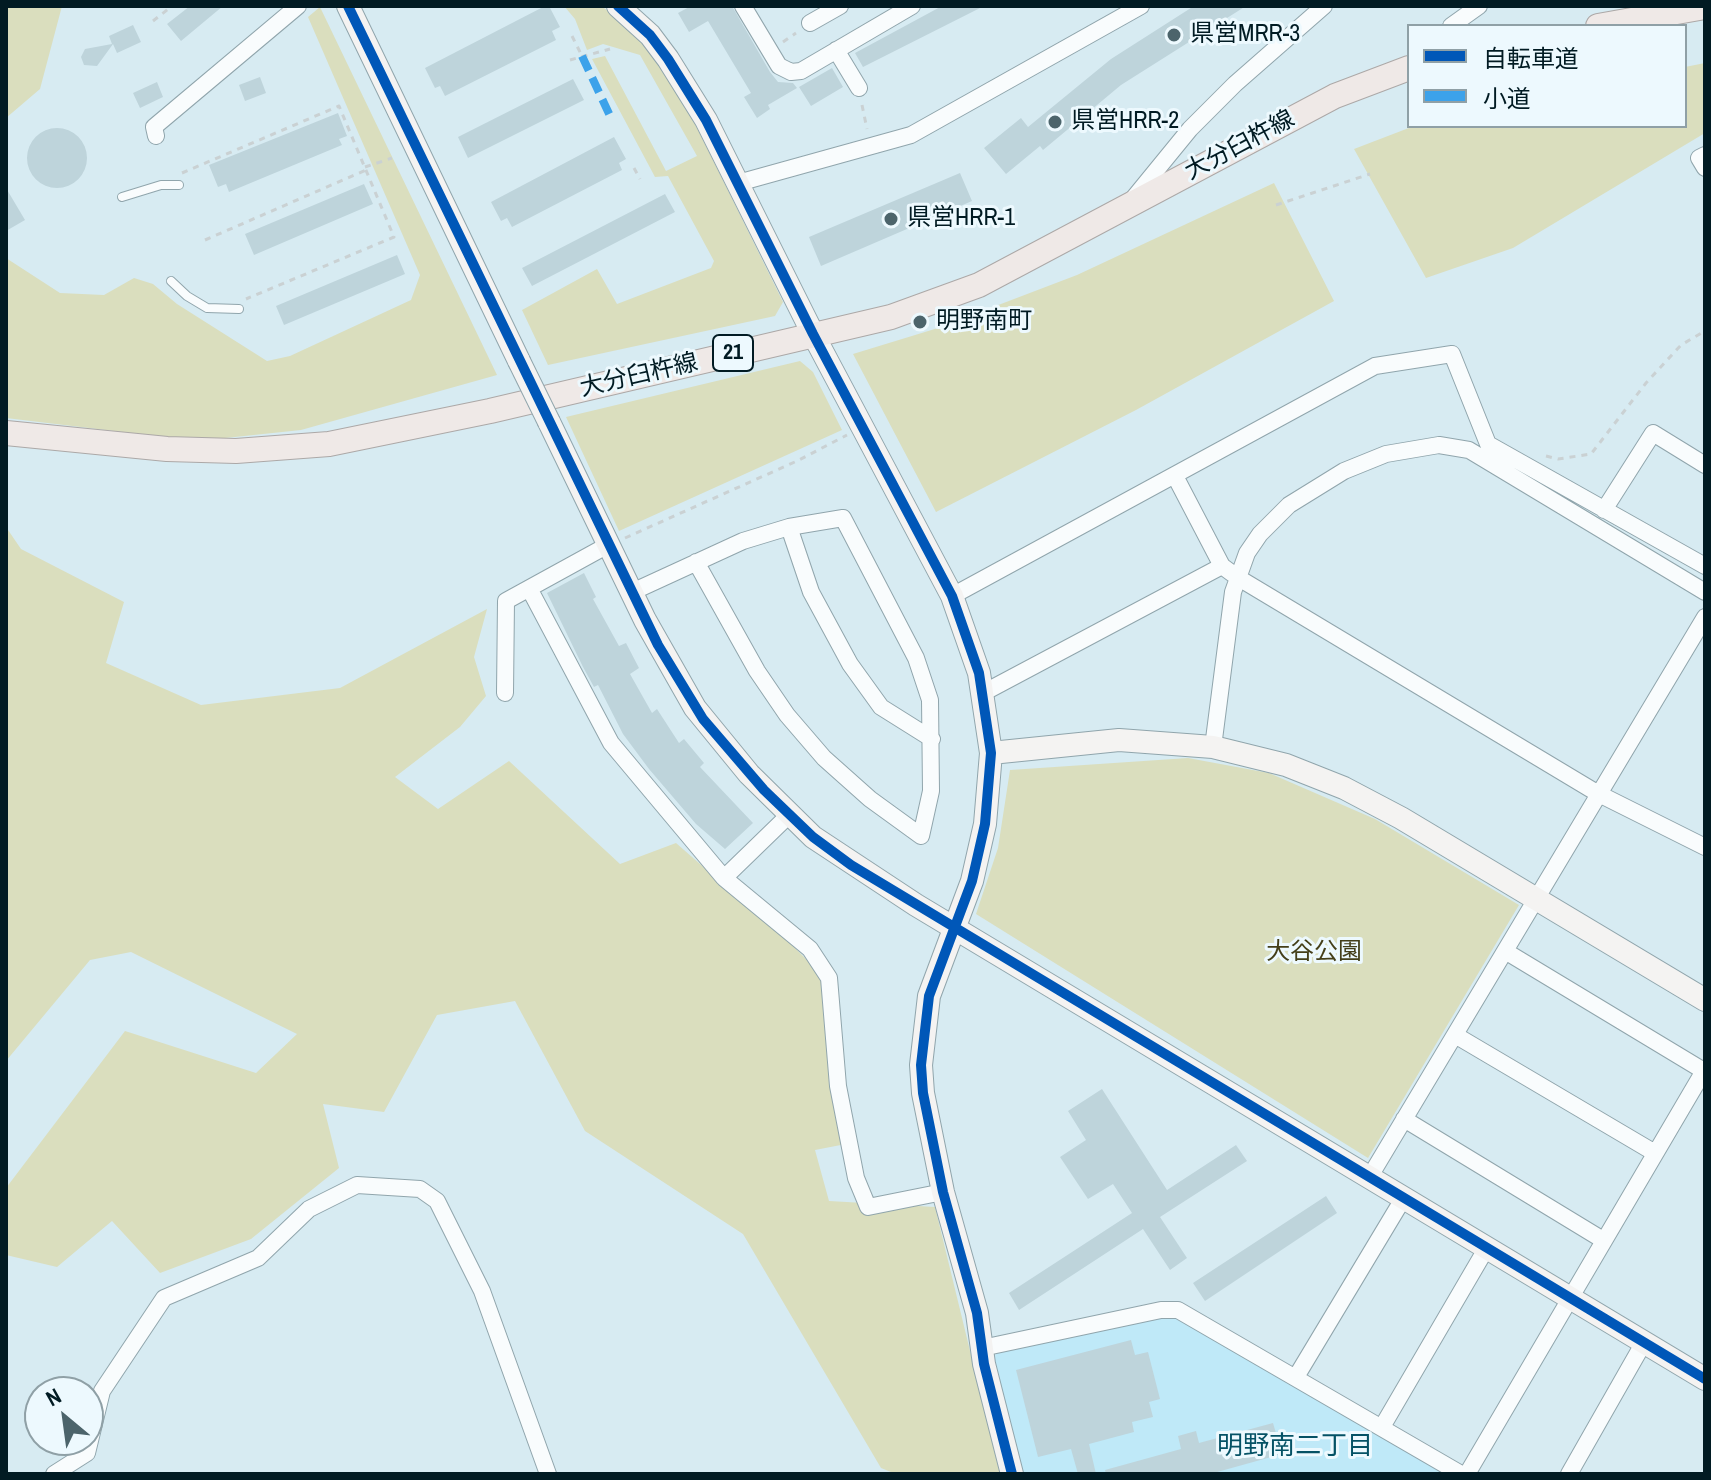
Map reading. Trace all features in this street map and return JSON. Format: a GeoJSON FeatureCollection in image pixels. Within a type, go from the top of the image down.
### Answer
{"type":"FeatureCollection","features":[{"type":"Feature","properties":{"kind":"main road"},"geometry":{"type":"LineString","coordinates":[[1609,24],[1705,7]]}},
{"type":"Feature","properties":{"kind":"main road","name":"大分臼杵線"},"geometry":{"type":"LineString","coordinates":[[6,433],[167,449],[236,451],[302,448],[432,424],[891,317],[958,294],[1285,122],[1383,76],[1407,69]]}},
{"type":"Feature","properties":{"kind":"street"},"geometry":{"type":"LineString","coordinates":[[156,136],[154,127],[298,6]]}},
{"type":"Feature","properties":{"kind":"street"},"geometry":{"type":"LineString","coordinates":[[348,6],[549,422],[617,541],[632,592],[670,666],[703,719],[789,815],[851,865],[1705,1379]]}},
{"type":"Feature","properties":{"kind":"street"},"geometry":{"type":"LineString","coordinates":[[618,6],[650,35],[706,120],[813,334],[952,596],[968,634],[983,693],[991,753],[980,851],[929,996],[922,1040],[923,1093],[943,1192],[977,1313],[982,1348],[1012,1474]]}},
{"type":"Feature","properties":{"kind":"street"},"geometry":{"type":"LineString","coordinates":[[743,6],[779,66],[791,72],[801,71],[912,6]]}},
{"type":"Feature","properties":{"kind":"street"},"geometry":{"type":"LineString","coordinates":[[810,23],[840,6]]}},
{"type":"Feature","properties":{"kind":"street"},"geometry":{"type":"LineString","coordinates":[[738,183],[911,135],[1141,6]]}},
{"type":"Feature","properties":{"kind":"street"},"geometry":{"type":"LineString","coordinates":[[1119,211],[1134,198],[1190,129],[1324,6]]}},
{"type":"Feature","properties":{"kind":"street"},"geometry":{"type":"LineString","coordinates":[[1454,24],[1479,6]]}},
{"type":"Feature","properties":{"kind":"street"},"geometry":{"type":"LineString","coordinates":[[836,50],[859,88]]}},
{"type":"Feature","properties":{"kind":"street"},"geometry":{"type":"LineString","coordinates":[[1383,76],[1407,58]]}},
{"type":"Feature","properties":{"kind":"street"},"geometry":{"type":"LineString","coordinates":[[1705,155],[1699,158],[1705,168]]}},
{"type":"Feature","properties":{"kind":"street"},"geometry":{"type":"LineString","coordinates":[[952,596],[1375,366],[1452,354],[1484,450],[1705,592]]}},
{"type":"Feature","properties":{"kind":"street"},"geometry":{"type":"LineString","coordinates":[[1604,510],[1653,433],[1705,465]]}},
{"type":"Feature","properties":{"kind":"street"},"geometry":{"type":"LineString","coordinates":[[1213,747],[1224,645],[1237,577],[1253,543],[1280,514],[1344,471],[1386,454],[1422,447],[1453,446],[1484,450],[1604,510],[1705,566]]}},
{"type":"Feature","properties":{"kind":"street"},"geometry":{"type":"LineString","coordinates":[[1175,476],[1222,566],[1237,577],[1597,793],[1705,847]]}},
{"type":"Feature","properties":{"kind":"street"},"geometry":{"type":"LineString","coordinates":[[632,592],[696,562],[743,541],[789,527],[843,518],[916,658],[930,700],[931,791],[921,836],[847,779],[787,715],[757,671],[696,562]]}},
{"type":"Feature","properties":{"kind":"street"},"geometry":{"type":"LineString","coordinates":[[789,527],[811,592],[850,664],[881,707],[932,739]]}},
{"type":"Feature","properties":{"kind":"street"},"geometry":{"type":"LineString","coordinates":[[505,693],[506,601],[617,541]]}},
{"type":"Feature","properties":{"kind":"street"},"geometry":{"type":"LineString","coordinates":[[983,693],[1222,566]]}},
{"type":"Feature","properties":{"kind":"street"},"geometry":{"type":"LineString","coordinates":[[530,590],[611,743],[724,878],[810,949],[829,978],[838,1086],[856,1178],[868,1207],[943,1192]]}},
{"type":"Feature","properties":{"kind":"street"},"geometry":{"type":"LineString","coordinates":[[1369,1178],[1705,617]]}},
{"type":"Feature","properties":{"kind":"street"},"geometry":{"type":"LineString","coordinates":[[991,753],[1119,740],[1213,747],[1286,765],[1344,788],[1705,1000]]}},
{"type":"Feature","properties":{"kind":"street"},"geometry":{"type":"LineString","coordinates":[[724,878],[789,815]]}},
{"type":"Feature","properties":{"kind":"street"},"geometry":{"type":"LineString","coordinates":[[982,1348],[1173,1309],[1193,1315],[1464,1474],[1704,1070],[1505,951]]}},
{"type":"Feature","properties":{"kind":"street"},"geometry":{"type":"LineString","coordinates":[[1455,1035],[1655,1153]]}},
{"type":"Feature","properties":{"kind":"street"},"geometry":{"type":"LineString","coordinates":[[1404,1119],[1603,1240]]}},
{"type":"Feature","properties":{"kind":"street"},"geometry":{"type":"LineString","coordinates":[[54,1474],[87,1453],[102,1391],[164,1298],[258,1258],[309,1209],[357,1185],[420,1189],[437,1201],[482,1291],[548,1474]]}},
{"type":"Feature","properties":{"kind":"street"},"geometry":{"type":"LineString","coordinates":[[1296,1377],[1403,1199]]}},
{"type":"Feature","properties":{"kind":"street"},"geometry":{"type":"LineString","coordinates":[[1382,1427],[1486,1249]]}},
{"type":"Feature","properties":{"kind":"street"},"geometry":{"type":"LineString","coordinates":[[1569,1474],[1643,1344]]}},
{"type":"Feature","properties":{"kind":"lane"},"geometry":{"type":"LineString","coordinates":[[122,197],[161,185],[179,185]]}},
{"type":"Feature","properties":{"kind":"lane"},"geometry":{"type":"LineString","coordinates":[[171,281],[207,308],[237,306]]}},
{"type":"Feature","properties":{"kind":"path"},"geometry":{"type":"LineString","coordinates":[[153,21],[172,6]]}},
{"type":"Feature","properties":{"kind":"path"},"geometry":{"type":"LineString","coordinates":[[770,52],[810,23]]}},
{"type":"Feature","properties":{"kind":"path"},"geometry":{"type":"LineString","coordinates":[[572,36],[582,56]]}},
{"type":"Feature","properties":{"kind":"path"},"geometry":{"type":"LineString","coordinates":[[570,60],[610,49]]}},
{"type":"Feature","properties":{"kind":"path"},"geometry":{"type":"LineString","coordinates":[[859,88],[871,148]]}},
{"type":"Feature","properties":{"kind":"path"},"geometry":{"type":"LineString","coordinates":[[175,176],[339,106],[394,237],[237,306]]}},
{"type":"Feature","properties":{"kind":"path"},"geometry":{"type":"LineString","coordinates":[[205,240],[392,158]]}},
{"type":"Feature","properties":{"kind":"path"},"geometry":{"type":"LineString","coordinates":[[634,168],[640,179]]}},
{"type":"Feature","properties":{"kind":"path"},"geometry":{"type":"LineString","coordinates":[[1276,205],[1370,174]]}},
{"type":"Feature","properties":{"kind":"path"},"geometry":{"type":"LineString","coordinates":[[1543,455],[1558,459],[1591,454],[1646,383],[1681,345],[1705,331]]}},
{"type":"Feature","properties":{"kind":"path"},"geometry":{"type":"LineString","coordinates":[[617,541],[797,461],[862,427]]}},
{"type":"Feature","properties":{"kind":"shaded area"},"geometry":{"type":"Polygon","coordinates":[[[1175,1314],[1444,1474],[1021,1474],[991,1361],[997,1353],[1175,1314]]]}},
{"type":"Feature","properties":{"kind":"green space"},"geometry":{"type":"Polygon","coordinates":[[[6,6],[62,6],[40,89],[6,118],[6,6]]]}},
{"type":"Feature","properties":{"kind":"green space"},"geometry":{"type":"Polygon","coordinates":[[[564,6],[601,6],[617,17],[642,40],[677,87],[783,302],[775,316],[548,365],[522,310],[597,269],[617,304],[711,268],[714,261],[668,176],[655,177],[592,59],[605,56],[666,171],[697,156],[640,55],[603,44],[587,50],[575,19],[564,6]]]}},
{"type":"Feature","properties":{"kind":"green space"},"geometry":{"type":"Polygon","coordinates":[[[320,7],[497,375],[301,430],[197,441],[6,418],[6,258],[60,293],[104,295],[134,278],[153,284],[177,304],[267,361],[290,356],[411,300],[420,275],[308,17],[320,7]]]}},
{"type":"Feature","properties":{"kind":"green space"},"geometry":{"type":"Polygon","coordinates":[[[1705,63],[1705,133],[1513,248],[1426,278],[1354,149],[1409,128],[1687,128],[1687,67],[1705,63]]]}},
{"type":"Feature","properties":{"kind":"green space"},"geometry":{"type":"Polygon","coordinates":[[[1274,183],[1334,301],[1136,410],[936,512],[853,354],[938,328],[1077,275],[1274,183]]]}},
{"type":"Feature","properties":{"kind":"green space"},"geometry":{"type":"Polygon","coordinates":[[[800,361],[813,372],[842,430],[619,531],[566,417],[800,361]]]}},
{"type":"Feature","properties":{"kind":"green space"},"geometry":{"type":"Polygon","coordinates":[[[6,527],[21,549],[124,602],[106,663],[201,705],[340,688],[487,609],[474,657],[486,696],[460,727],[395,777],[438,809],[509,761],[620,864],[676,843],[786,939],[825,978],[846,1144],[815,1150],[829,1201],[935,1207],[1000,1474],[896,1474],[881,1468],[743,1234],[585,1131],[515,1001],[437,1015],[384,1112],[323,1104],[339,1168],[251,1239],[160,1273],[112,1221],[57,1267],[6,1255],[6,1188],[125,1031],[256,1073],[297,1034],[131,952],[90,960],[6,1061],[6,527]]]}},
{"type":"Feature","properties":{"kind":"green space","name":"大谷公園"},"geometry":{"type":"Polygon","coordinates":[[[1188,758],[1269,773],[1375,819],[1519,905],[1368,1158],[976,914],[998,848],[1010,770],[1188,758]]]}},
{"type":"Feature","properties":{"kind":"building"},"geometry":{"type":"Polygon","coordinates":[[[190,6],[223,6],[181,41],[167,24],[190,6]]]}},
{"type":"Feature","properties":{"kind":"building"},"geometry":{"type":"Polygon","coordinates":[[[549,6],[560,27],[552,31],[556,40],[445,96],[440,86],[435,88],[425,68],[549,6]]]}},
{"type":"Feature","properties":{"kind":"building"},"geometry":{"type":"Polygon","coordinates":[[[691,6],[732,6],[770,72],[778,82],[793,83],[797,88],[768,105],[770,109],[757,118],[744,97],[751,93],[708,21],[689,32],[678,13],[691,6]]]}},
{"type":"Feature","properties":{"kind":"building"},"geometry":{"type":"Polygon","coordinates":[[[942,6],[984,6],[863,67],[855,53],[942,6]]]}},
{"type":"Feature","properties":{"kind":"building"},"geometry":{"type":"Polygon","coordinates":[[[1194,6],[1246,6],[1121,85],[1043,150],[1040,146],[1006,174],[984,148],[1021,118],[1028,127],[1111,59],[1194,6]]]}},
{"type":"Feature","properties":{"kind":"building"},"geometry":{"type":"Polygon","coordinates":[[[133,25],[141,42],[117,53],[113,44],[97,66],[84,65],[81,57],[85,49],[112,44],[109,36],[133,25]]]}},
{"type":"Feature","properties":{"kind":"building"},"geometry":{"type":"Polygon","coordinates":[[[832,68],[843,87],[811,106],[799,87],[832,68]]]}},
{"type":"Feature","properties":{"kind":"building"},"geometry":{"type":"Polygon","coordinates":[[[260,77],[266,93],[245,101],[239,85],[260,77]]]}},
{"type":"Feature","properties":{"kind":"building"},"geometry":{"type":"Polygon","coordinates":[[[573,79],[584,100],[468,158],[458,137],[573,79]]]}},
{"type":"Feature","properties":{"kind":"building"},"geometry":{"type":"Polygon","coordinates":[[[157,82],[163,97],[140,108],[133,93],[157,82]]]}},
{"type":"Feature","properties":{"kind":"building"},"geometry":{"type":"Polygon","coordinates":[[[338,113],[347,136],[339,139],[342,145],[229,192],[226,184],[218,187],[209,165],[338,113]]]}},
{"type":"Feature","properties":{"kind":"building"},"geometry":{"type":"Polygon","coordinates":[[[57,128],[78,137],[87,158],[78,179],[57,188],[36,179],[27,158],[36,137],[57,128]]]}},
{"type":"Feature","properties":{"kind":"building"},"geometry":{"type":"Polygon","coordinates":[[[614,137],[626,159],[619,163],[622,170],[512,227],[507,218],[501,221],[491,202],[614,137]]]}},
{"type":"Feature","properties":{"kind":"building","name":"県営HRR-1"},"geometry":{"type":"Polygon","coordinates":[[[960,173],[972,201],[821,266],[809,237],[960,173]]]}},
{"type":"Feature","properties":{"kind":"building"},"geometry":{"type":"Polygon","coordinates":[[[364,184],[373,204],[254,255],[245,234],[364,184]]]}},
{"type":"Feature","properties":{"kind":"building"},"geometry":{"type":"Polygon","coordinates":[[[6,188],[25,220],[6,231],[6,188]]]}},
{"type":"Feature","properties":{"kind":"building"},"geometry":{"type":"Polygon","coordinates":[[[665,194],[675,212],[532,286],[522,268],[665,194]]]}},
{"type":"Feature","properties":{"kind":"building"},"geometry":{"type":"Polygon","coordinates":[[[397,255],[405,274],[284,325],[276,306],[397,255]]]}},
{"type":"Feature","properties":{"kind":"building"},"geometry":{"type":"Polygon","coordinates":[[[584,573],[596,597],[593,599],[619,646],[626,643],[639,668],[630,674],[652,713],[657,709],[679,743],[684,739],[704,763],[700,767],[753,823],[725,849],[696,824],[649,769],[623,734],[598,685],[594,687],[583,667],[547,593],[584,573]]]}},
{"type":"Feature","properties":{"kind":"building"},"geometry":{"type":"Polygon","coordinates":[[[1102,1089],[1167,1190],[1236,1145],[1247,1161],[1160,1217],[1187,1258],[1170,1270],[1143,1229],[1019,1310],[1009,1293],[1132,1213],[1113,1184],[1088,1199],[1060,1157],[1086,1140],[1068,1111],[1102,1089]]]}},
{"type":"Feature","properties":{"kind":"building"},"geometry":{"type":"Polygon","coordinates":[[[1326,1196],[1337,1213],[1205,1301],[1193,1283],[1326,1196]]]}},
{"type":"Feature","properties":{"kind":"building"},"geometry":{"type":"Polygon","coordinates":[[[1131,1340],[1135,1355],[1148,1352],[1160,1399],[1149,1402],[1153,1417],[1132,1422],[1134,1432],[1089,1444],[1096,1474],[1078,1474],[1071,1449],[1038,1457],[1016,1370],[1131,1340]]]}},
{"type":"Feature","properties":{"kind":"building"},"geometry":{"type":"Polygon","coordinates":[[[1273,1423],[1282,1454],[1210,1474],[1106,1474],[1105,1470],[1181,1449],[1178,1436],[1196,1431],[1199,1443],[1273,1423]]]}},
{"type":"Feature","properties":{"kind":"marked path"},"geometry":{"type":"LineString","coordinates":[[582,56],[612,120]]}},
{"type":"Feature","properties":{"kind":"cycle path"},"geometry":{"type":"LineString","coordinates":[[348,6],[658,645],[703,719],[764,790],[813,837],[851,865],[1705,1379]]}},
{"type":"Feature","properties":{"kind":"cycle path"},"geometry":{"type":"LineString","coordinates":[[618,6],[650,35],[706,120],[813,334],[952,596],[979,673],[991,753],[985,824],[972,881],[929,996],[921,1065],[923,1093],[943,1192],[977,1313],[984,1364],[1012,1474]]}},
{"type":"Feature","properties":{"kind":"place","name":"県営MRR-3"},"geometry":{"type":"Point","coordinates":[1174,35]}},
{"type":"Feature","properties":{"kind":"place","name":"県営HRR-2"},"geometry":{"type":"Point","coordinates":[1055,122]}},
{"type":"Feature","properties":{"kind":"place","name":"県営HRR-1"},"geometry":{"type":"Point","coordinates":[891,219]}},
{"type":"Feature","properties":{"kind":"place","name":"明野南町"},"geometry":{"type":"Point","coordinates":[920,322]}},
{"type":"Feature","properties":{"kind":"district","name":"明野南二丁目"},"geometry":{"type":"Point","coordinates":[1295,1447]}}]}
